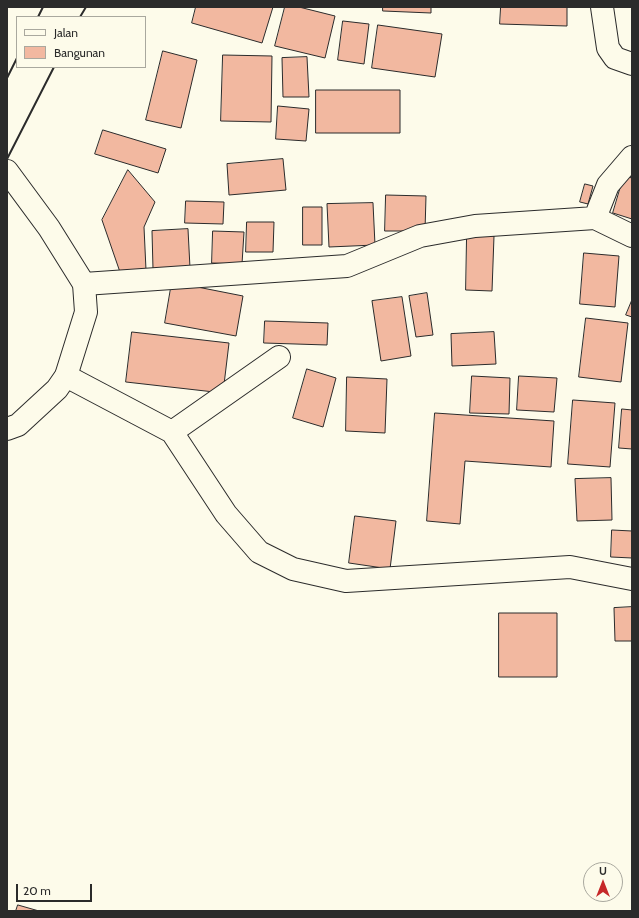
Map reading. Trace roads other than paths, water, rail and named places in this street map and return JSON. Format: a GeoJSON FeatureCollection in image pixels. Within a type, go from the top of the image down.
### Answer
{"type":"FeatureCollection","features":[{"type":"Feature","properties":{"kind":"street"},"geometry":{"type":"LineString","coordinates":[[602,7],[608,48],[616,58],[632,64]]}},
{"type":"Feature","properties":{"kind":"street"},"geometry":{"type":"LineString","coordinates":[[595,218],[608,185],[632,157]]}},
{"type":"Feature","properties":{"kind":"street"},"geometry":{"type":"LineString","coordinates":[[7,171],[50,228],[84,284],[86,312],[66,376],[58,389],[18,424],[7,429]]}},
{"type":"Feature","properties":{"kind":"street"},"geometry":{"type":"LineString","coordinates":[[84,284],[347,266],[420,236],[475,226],[595,218],[632,236]]}},
{"type":"Feature","properties":{"kind":"street"},"geometry":{"type":"LineString","coordinates":[[172,432],[279,357]]}},
{"type":"Feature","properties":{"kind":"street"},"geometry":{"type":"LineString","coordinates":[[66,376],[172,432],[230,520],[259,552],[292,569],[346,581],[570,567],[632,579]]}}]}
